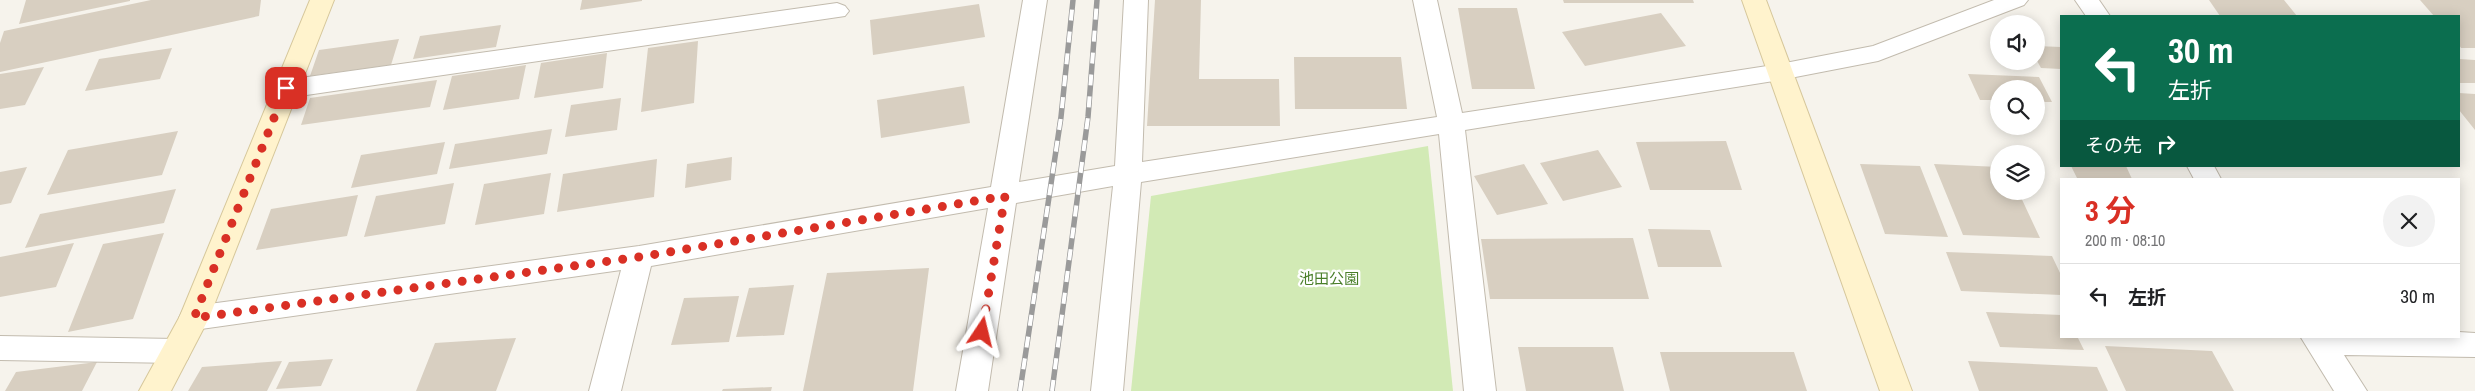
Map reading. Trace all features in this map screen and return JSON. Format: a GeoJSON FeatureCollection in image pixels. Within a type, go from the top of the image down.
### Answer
{"type":"FeatureCollection","features":[{"type":"Feature","properties":{"kind":"main road"},"geometry":{"type":"LineString","coordinates":[[155,391],[194,318],[322,0]]}},
{"type":"Feature","properties":{"kind":"main road"},"geometry":{"type":"LineString","coordinates":[[1754,0],[1896,391]]}},
{"type":"Feature","properties":{"kind":"street"},"geometry":{"type":"LineString","coordinates":[[972,391],[1005,196],[1035,0]]}},
{"type":"Feature","properties":{"kind":"street"},"geometry":{"type":"LineString","coordinates":[[1107,391],[1128,174],[1136,0]]}},
{"type":"Feature","properties":{"kind":"street"},"geometry":{"type":"LineString","coordinates":[[1425,0],[1452,122],[1480,391]]}},
{"type":"Feature","properties":{"kind":"street"},"geometry":{"type":"LineString","coordinates":[[194,318],[639,257],[1128,174],[1780,72],[1878,53],[2016,0]]}},
{"type":"Feature","properties":{"kind":"street"},"geometry":{"type":"LineString","coordinates":[[2087,0],[2097,15]]}},
{"type":"Feature","properties":{"kind":"street"},"geometry":{"type":"LineString","coordinates":[[286,88],[837,11]]}},
{"type":"Feature","properties":{"kind":"street"},"geometry":{"type":"LineString","coordinates":[[2201,167],[2207,178]]}},
{"type":"Feature","properties":{"kind":"street"},"geometry":{"type":"LineString","coordinates":[[605,391],[639,257]]}},
{"type":"Feature","properties":{"kind":"street"},"geometry":{"type":"LineString","coordinates":[[2317,339],[2475,346]]}},
{"type":"Feature","properties":{"kind":"street"},"geometry":{"type":"LineString","coordinates":[[2317,339],[2351,391]]}},
{"type":"Feature","properties":{"kind":"street"},"geometry":{"type":"LineString","coordinates":[[0,348],[176,351]]}},
{"type":"Feature","properties":{"kind":"green space","name":"池田公園"},"geometry":{"type":"Polygon","coordinates":[[[1428,146],[1453,391],[1131,391],[1151,196],[1428,146]]]}},
{"type":"Feature","properties":{"kind":"building"},"geometry":{"type":"Polygon","coordinates":[[[26,0],[130,0],[130,1],[19,24],[26,0]]]}},
{"type":"Feature","properties":{"kind":"building"},"geometry":{"type":"Polygon","coordinates":[[[151,0],[261,0],[259,16],[0,72],[0,43],[4,31],[151,0]]]}},
{"type":"Feature","properties":{"kind":"building"},"geometry":{"type":"Polygon","coordinates":[[[582,0],[642,0],[642,1],[580,10],[582,0]]]}},
{"type":"Feature","properties":{"kind":"building"},"geometry":{"type":"Polygon","coordinates":[[[1155,0],[1201,0],[1199,79],[1279,79],[1280,126],[1147,126],[1155,0]]]}},
{"type":"Feature","properties":{"kind":"building"},"geometry":{"type":"Polygon","coordinates":[[[1563,0],[1693,0],[1694,3],[1564,3],[1563,0]]]}},
{"type":"Feature","properties":{"kind":"building"},"geometry":{"type":"Polygon","coordinates":[[[2209,0],[2284,0],[2296,15],[2219,15],[2209,0]]]}},
{"type":"Feature","properties":{"kind":"building"},"geometry":{"type":"Polygon","coordinates":[[[2420,0],[2475,0],[2475,48],[2460,46],[2460,15],[2433,15],[2420,0]]]}},
{"type":"Feature","properties":{"kind":"building"},"geometry":{"type":"Polygon","coordinates":[[[979,4],[985,37],[873,55],[870,20],[979,4]]]}},
{"type":"Feature","properties":{"kind":"building"},"geometry":{"type":"Polygon","coordinates":[[[1458,8],[1517,8],[1535,89],[1472,89],[1458,8]]]}},
{"type":"Feature","properties":{"kind":"building"},"geometry":{"type":"Polygon","coordinates":[[[1661,13],[1686,46],[1585,66],[1562,32],[1661,13]]]}},
{"type":"Feature","properties":{"kind":"building"},"geometry":{"type":"Polygon","coordinates":[[[501,25],[496,47],[413,59],[420,36],[501,25]]]}},
{"type":"Feature","properties":{"kind":"building"},"geometry":{"type":"Polygon","coordinates":[[[399,39],[391,65],[310,76],[319,50],[399,39]]]}},
{"type":"Feature","properties":{"kind":"building"},"geometry":{"type":"Polygon","coordinates":[[[698,41],[694,103],[641,112],[648,48],[698,41]]]}},
{"type":"Feature","properties":{"kind":"building"},"geometry":{"type":"Polygon","coordinates":[[[2045,46],[2060,47],[2060,69],[2045,68],[2045,46]]]}},
{"type":"Feature","properties":{"kind":"building"},"geometry":{"type":"Polygon","coordinates":[[[172,48],[160,79],[85,91],[99,59],[172,48]]]}},
{"type":"Feature","properties":{"kind":"building"},"geometry":{"type":"Polygon","coordinates":[[[607,53],[603,88],[534,98],[541,63],[607,53]]]}},
{"type":"Feature","properties":{"kind":"building"},"geometry":{"type":"Polygon","coordinates":[[[1294,57],[1401,57],[1407,109],[1295,109],[1294,57]]]}},
{"type":"Feature","properties":{"kind":"building"},"geometry":{"type":"Polygon","coordinates":[[[2460,59],[2475,60],[2475,83],[2460,83],[2460,59]]]}},
{"type":"Feature","properties":{"kind":"building"},"geometry":{"type":"Polygon","coordinates":[[[526,65],[519,99],[443,110],[452,76],[526,65]]]}},
{"type":"Feature","properties":{"kind":"building"},"geometry":{"type":"Polygon","coordinates":[[[44,67],[25,105],[0,109],[0,74],[44,67]]]}},
{"type":"Feature","properties":{"kind":"building"},"geometry":{"type":"Polygon","coordinates":[[[1968,74],[2039,77],[2041,80],[1990,80],[1990,100],[1980,100],[1968,74]]]}},
{"type":"Feature","properties":{"kind":"building"},"geometry":{"type":"Polygon","coordinates":[[[437,80],[430,107],[301,125],[310,98],[437,80]]]}},
{"type":"Feature","properties":{"kind":"building"},"geometry":{"type":"Polygon","coordinates":[[[964,86],[970,123],[881,138],[877,100],[964,86]]]}},
{"type":"Feature","properties":{"kind":"building"},"geometry":{"type":"Polygon","coordinates":[[[2045,89],[2052,102],[2045,102],[2045,89]]]}},
{"type":"Feature","properties":{"kind":"building"},"geometry":{"type":"Polygon","coordinates":[[[2460,93],[2475,94],[2475,130],[2460,111],[2460,93]]]}},
{"type":"Feature","properties":{"kind":"building"},"geometry":{"type":"Polygon","coordinates":[[[621,98],[617,130],[565,137],[571,105],[621,98]]]}},
{"type":"Feature","properties":{"kind":"building"},"geometry":{"type":"Polygon","coordinates":[[[552,129],[547,154],[449,169],[455,144],[552,129]]]}},
{"type":"Feature","properties":{"kind":"building"},"geometry":{"type":"Polygon","coordinates":[[[178,131],[162,175],[47,195],[68,150],[178,131]]]}},
{"type":"Feature","properties":{"kind":"building"},"geometry":{"type":"Polygon","coordinates":[[[1726,141],[1742,190],[1650,190],[1636,142],[1726,141]]]}},
{"type":"Feature","properties":{"kind":"building"},"geometry":{"type":"Polygon","coordinates":[[[445,142],[437,174],[351,188],[361,155],[445,142]]]}},
{"type":"Feature","properties":{"kind":"building"},"geometry":{"type":"Polygon","coordinates":[[[1598,150],[1622,187],[1563,201],[1540,163],[1598,150]]]}},
{"type":"Feature","properties":{"kind":"building"},"geometry":{"type":"Polygon","coordinates":[[[732,157],[731,180],[685,188],[687,164],[732,157]]]}},
{"type":"Feature","properties":{"kind":"building"},"geometry":{"type":"Polygon","coordinates":[[[657,159],[654,197],[557,212],[563,174],[657,159]]]}},
{"type":"Feature","properties":{"kind":"building"},"geometry":{"type":"Polygon","coordinates":[[[1524,164],[1548,204],[1497,215],[1474,176],[1524,164]]]}},
{"type":"Feature","properties":{"kind":"building"},"geometry":{"type":"Polygon","coordinates":[[[1860,164],[1920,166],[1948,237],[1885,234],[1860,164]]]}},
{"type":"Feature","properties":{"kind":"building"},"geometry":{"type":"Polygon","coordinates":[[[1934,164],[1990,167],[1990,200],[2022,200],[2040,238],[1963,235],[1934,164]]]}},
{"type":"Feature","properties":{"kind":"building"},"geometry":{"type":"Polygon","coordinates":[[[27,167],[11,203],[0,205],[0,172],[27,167]]]}},
{"type":"Feature","properties":{"kind":"building"},"geometry":{"type":"Polygon","coordinates":[[[2072,167],[2126,167],[2132,178],[2077,178],[2072,167]]]}},
{"type":"Feature","properties":{"kind":"building"},"geometry":{"type":"Polygon","coordinates":[[[551,173],[544,214],[475,225],[484,184],[551,173]]]}},
{"type":"Feature","properties":{"kind":"building"},"geometry":{"type":"Polygon","coordinates":[[[454,183],[445,224],[364,237],[376,196],[454,183]]]}},
{"type":"Feature","properties":{"kind":"building"},"geometry":{"type":"Polygon","coordinates":[[[176,189],[164,223],[25,248],[40,214],[176,189]]]}},
{"type":"Feature","properties":{"kind":"building"},"geometry":{"type":"Polygon","coordinates":[[[358,195],[347,236],[256,250],[271,209],[358,195]]]}},
{"type":"Feature","properties":{"kind":"building"},"geometry":{"type":"Polygon","coordinates":[[[1648,229],[1710,230],[1722,267],[1658,267],[1648,229]]]}},
{"type":"Feature","properties":{"kind":"building"},"geometry":{"type":"Polygon","coordinates":[[[164,233],[133,319],[68,332],[103,244],[164,233]]]}},
{"type":"Feature","properties":{"kind":"building"},"geometry":{"type":"Polygon","coordinates":[[[1633,238],[1649,299],[1490,299],[1481,239],[1633,238]]]}},
{"type":"Feature","properties":{"kind":"building"},"geometry":{"type":"Polygon","coordinates":[[[74,243],[56,287],[0,297],[0,257],[74,243]]]}},
{"type":"Feature","properties":{"kind":"building"},"geometry":{"type":"Polygon","coordinates":[[[1946,252],[2052,256],[2060,273],[2060,295],[1961,291],[1946,252]]]}},
{"type":"Feature","properties":{"kind":"building"},"geometry":{"type":"Polygon","coordinates":[[[929,268],[913,391],[803,391],[827,273],[929,268]]]}},
{"type":"Feature","properties":{"kind":"building"},"geometry":{"type":"Polygon","coordinates":[[[794,285],[784,335],[736,337],[749,288],[794,285]]]}},
{"type":"Feature","properties":{"kind":"building"},"geometry":{"type":"Polygon","coordinates":[[[739,296],[729,342],[671,345],[684,298],[739,296]]]}},
{"type":"Feature","properties":{"kind":"building"},"geometry":{"type":"Polygon","coordinates":[[[1986,312],[2060,315],[2060,338],[2078,338],[2084,350],[2000,347],[1986,312]]]}},
{"type":"Feature","properties":{"kind":"building"},"geometry":{"type":"Polygon","coordinates":[[[516,338],[496,391],[416,391],[435,343],[516,338]]]}},
{"type":"Feature","properties":{"kind":"building"},"geometry":{"type":"Polygon","coordinates":[[[2105,346],[2212,351],[2234,391],[2126,391],[2105,346]]]}},
{"type":"Feature","properties":{"kind":"building"},"geometry":{"type":"Polygon","coordinates":[[[1518,347],[1613,347],[1624,391],[1526,391],[1518,347]]]}},
{"type":"Feature","properties":{"kind":"building"},"geometry":{"type":"Polygon","coordinates":[[[1660,352],[1794,352],[1807,391],[1670,391],[1660,352]]]}},
{"type":"Feature","properties":{"kind":"building"},"geometry":{"type":"Polygon","coordinates":[[[333,359],[321,386],[276,389],[289,362],[333,359]]]}},
{"type":"Feature","properties":{"kind":"building"},"geometry":{"type":"Polygon","coordinates":[[[282,361],[267,391],[188,391],[202,367],[282,361]]]}},
{"type":"Feature","properties":{"kind":"building"},"geometry":{"type":"Polygon","coordinates":[[[1968,361],[2097,367],[2108,391],[1979,391],[1968,361]]]}},
{"type":"Feature","properties":{"kind":"building"},"geometry":{"type":"Polygon","coordinates":[[[97,362],[82,391],[5,391],[16,372],[97,362]]]}},
{"type":"Feature","properties":{"kind":"building"},"geometry":{"type":"Polygon","coordinates":[[[772,387],[771,391],[722,391],[723,389],[772,387]]]}},
{"type":"Feature","properties":{"kind":"railway"},"geometry":{"type":"LineString","coordinates":[[1020,391],[1061,117],[1073,0]]}},
{"type":"Feature","properties":{"kind":"railway"},"geometry":{"type":"LineString","coordinates":[[1052,391],[1088,117],[1097,0]]}},
{"type":"Feature","properties":{"kind":"route"},"geometry":{"type":"LineString","coordinates":[[286,88],[194,318],[639,257],[1005,196],[982,332]]}}]}
